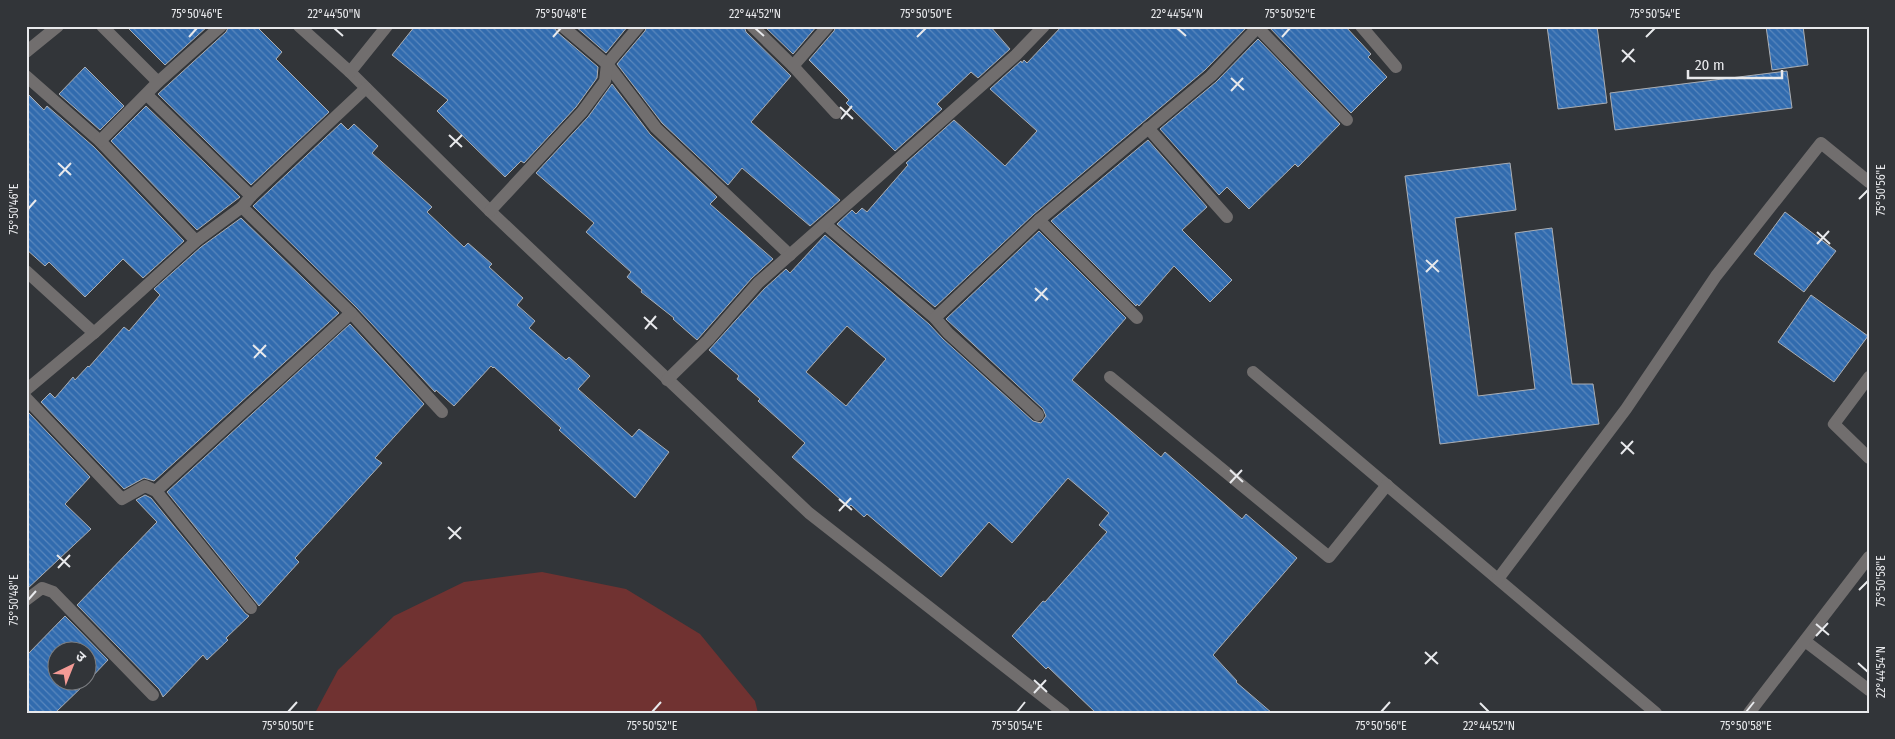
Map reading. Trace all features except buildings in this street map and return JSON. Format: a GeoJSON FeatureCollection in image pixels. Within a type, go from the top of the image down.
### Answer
{"type":"FeatureCollection","features":[{"type":"Feature","properties":{"kind":"street"},"geometry":{"type":"LineString","coordinates":[[26,52],[58,26]]}},
{"type":"Feature","properties":{"kind":"street"},"geometry":{"type":"LineString","coordinates":[[102,26],[158,82]]}},
{"type":"Feature","properties":{"kind":"street"},"geometry":{"type":"LineString","coordinates":[[100,141],[158,82],[221,26]]}},
{"type":"Feature","properties":{"kind":"street"},"geometry":{"type":"LineString","coordinates":[[299,26],[350,72],[490,211],[809,513],[1064,713]]}},
{"type":"Feature","properties":{"kind":"street"},"geometry":{"type":"LineString","coordinates":[[350,72],[387,26]]}},
{"type":"Feature","properties":{"kind":"street"},"geometry":{"type":"LineString","coordinates":[[562,26],[607,64],[656,128],[790,255]]}},
{"type":"Feature","properties":{"kind":"street"},"geometry":{"type":"LineString","coordinates":[[490,211],[582,112],[605,81],[607,64],[639,26]]}},
{"type":"Feature","properties":{"kind":"street"},"geometry":{"type":"LineString","coordinates":[[752,26],[793,66],[836,113]]}},
{"type":"Feature","properties":{"kind":"street"},"geometry":{"type":"LineString","coordinates":[[793,66],[828,26]]}},
{"type":"Feature","properties":{"kind":"street"},"geometry":{"type":"LineString","coordinates":[[667,380],[708,340],[758,283],[1016,55],[1044,26]]}},
{"type":"Feature","properties":{"kind":"street"},"geometry":{"type":"LineString","coordinates":[[1361,26],[1396,67]]}},
{"type":"Feature","properties":{"kind":"street"},"geometry":{"type":"LineString","coordinates":[[935,318],[1039,220],[1211,76],[1258,27],[1347,120]]}},
{"type":"Feature","properties":{"kind":"street"},"geometry":{"type":"LineString","coordinates":[[26,76],[100,141],[196,241]]}},
{"type":"Feature","properties":{"kind":"street"},"geometry":{"type":"LineString","coordinates":[[26,390],[94,333],[196,241],[242,207],[251,196],[366,88]]}},
{"type":"Feature","properties":{"kind":"street"},"geometry":{"type":"LineString","coordinates":[[147,94],[251,196]]}},
{"type":"Feature","properties":{"kind":"street"},"geometry":{"type":"LineString","coordinates":[[1148,128],[1227,217]]}},
{"type":"Feature","properties":{"kind":"street"},"geometry":{"type":"LineString","coordinates":[[1498,579],[1626,409],[1716,276],[1821,143],[1869,182]]}},
{"type":"Feature","properties":{"kind":"street"},"geometry":{"type":"LineString","coordinates":[[242,207],[351,313],[442,412]]}},
{"type":"Feature","properties":{"kind":"street"},"geometry":{"type":"LineString","coordinates":[[1039,220],[1137,318]]}},
{"type":"Feature","properties":{"kind":"street"},"geometry":{"type":"LineString","coordinates":[[826,224],[935,318],[1038,415]]}},
{"type":"Feature","properties":{"kind":"street"},"geometry":{"type":"LineString","coordinates":[[26,270],[94,333]]}},
{"type":"Feature","properties":{"kind":"street"},"geometry":{"type":"LineString","coordinates":[[156,491],[351,313]]}},
{"type":"Feature","properties":{"kind":"street"},"geometry":{"type":"LineString","coordinates":[[1254,372],[1656,713]]}},
{"type":"Feature","properties":{"kind":"street"},"geometry":{"type":"LineString","coordinates":[[1110,377],[1329,557],[1387,485]]}},
{"type":"Feature","properties":{"kind":"street"},"geometry":{"type":"LineString","coordinates":[[1869,377],[1834,424],[1869,458]]}},
{"type":"Feature","properties":{"kind":"street"},"geometry":{"type":"LineString","coordinates":[[26,398],[122,499],[145,486],[156,491],[252,608]]}},
{"type":"Feature","properties":{"kind":"street"},"geometry":{"type":"LineString","coordinates":[[1750,713],[1869,557]]}},
{"type":"Feature","properties":{"kind":"street"},"geometry":{"type":"LineString","coordinates":[[26,600],[42,588],[54,592],[153,695]]}},
{"type":"Feature","properties":{"kind":"street"},"geometry":{"type":"LineString","coordinates":[[1805,641],[1869,690]]}},
{"type":"Feature","properties":{"kind":"shaded area"},"geometry":{"type":"Polygon","coordinates":[[[542,572],[626,589],[700,634],[755,701],[758,713],[315,713],[338,670],[394,616],[464,582],[542,572]]]}}]}
